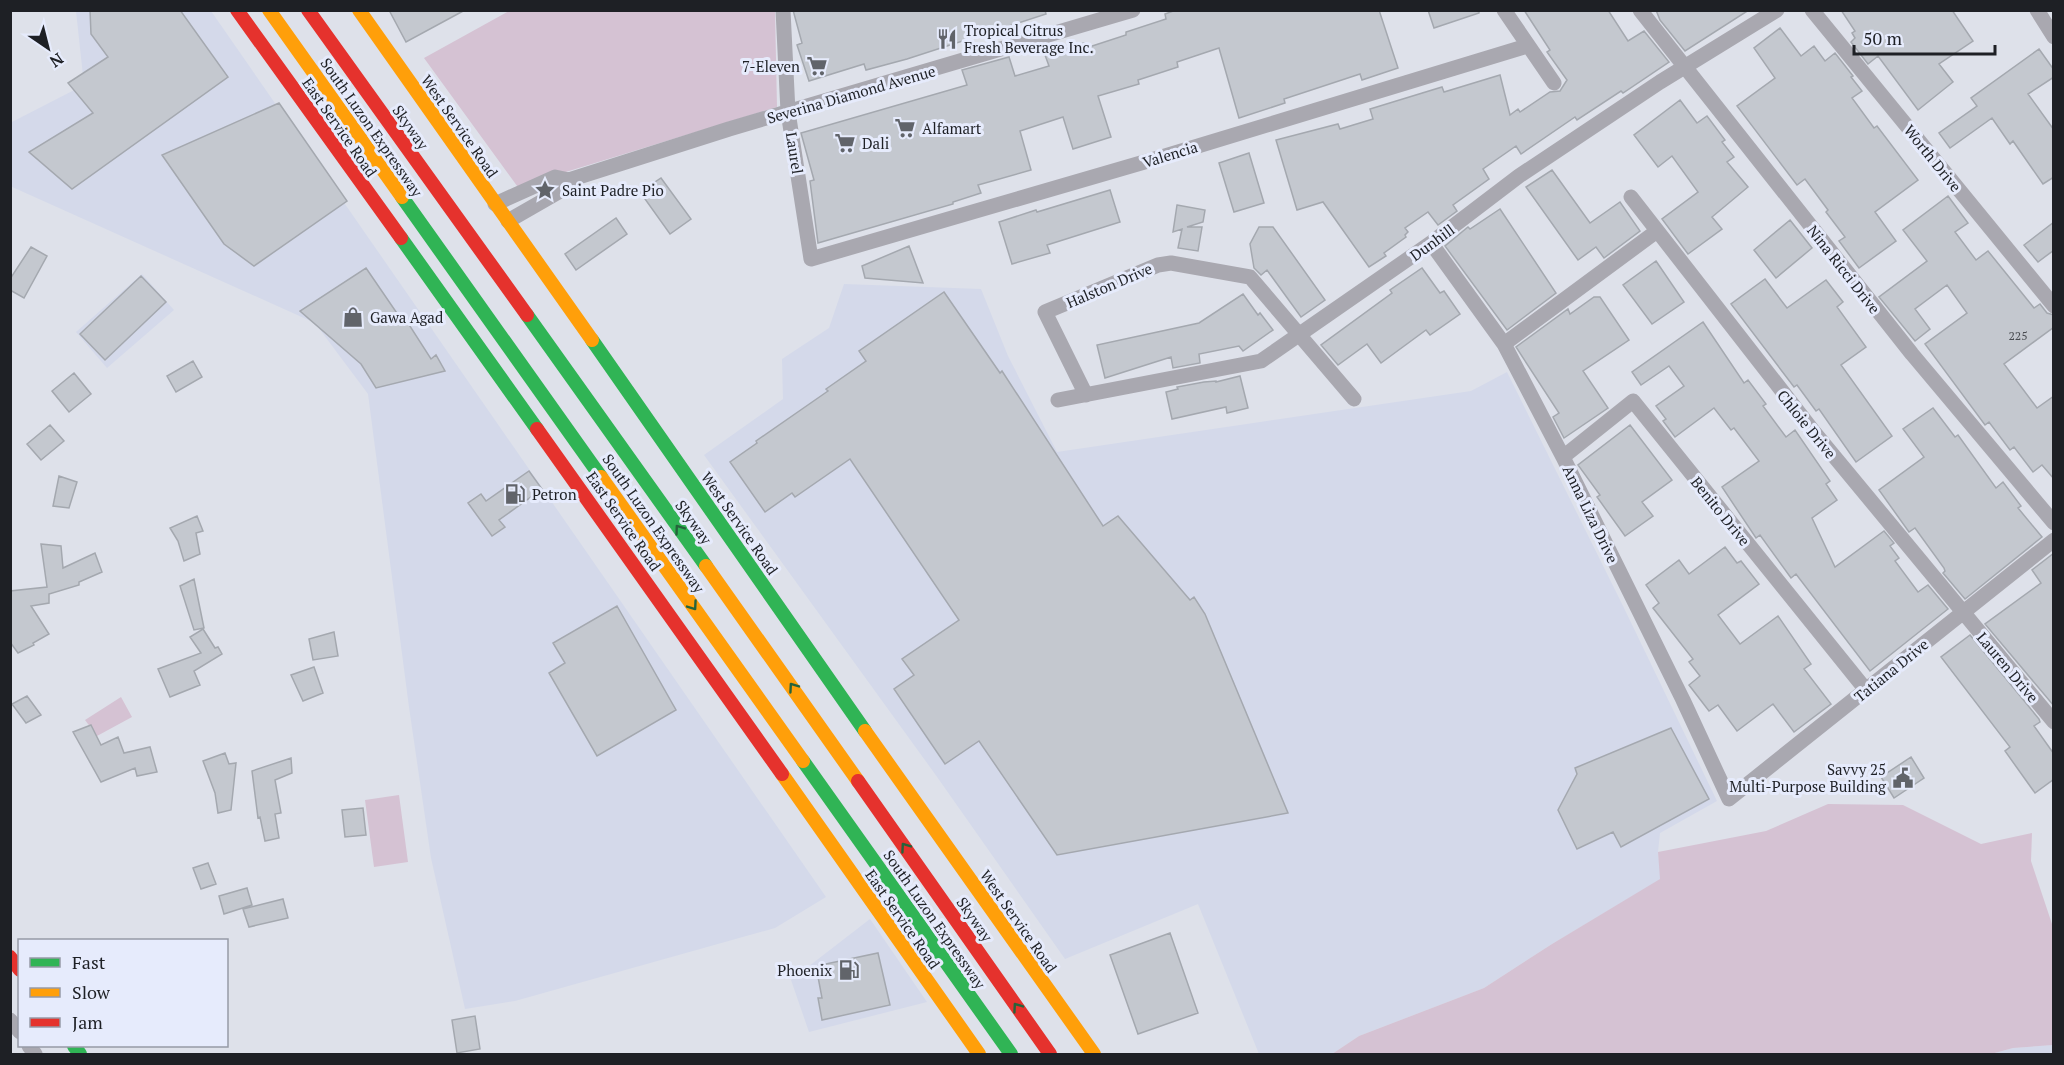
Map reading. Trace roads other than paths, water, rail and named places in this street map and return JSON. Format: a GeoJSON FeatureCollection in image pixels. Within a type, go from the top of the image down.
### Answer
{"type":"FeatureCollection","features":[{"type":"Feature","properties":{"kind":"main road","name":"East Service Road"},"geometry":{"type":"LineString","coordinates":[[237,10],[550,446],[979,1054]]}},
{"type":"Feature","properties":{"kind":"main road","name":"South Luzon Expressway"},"geometry":{"type":"LineString","coordinates":[[269,10],[1011,1054]]}},
{"type":"Feature","properties":{"kind":"main road"},"geometry":{"type":"LineString","coordinates":[[282,10],[1023,1054]]}},
{"type":"Feature","properties":{"kind":"main road","name":"Skyway"},"geometry":{"type":"LineString","coordinates":[[308,10],[772,658],[1050,1054]]}},
{"type":"Feature","properties":{"kind":"main road","name":"West Service Road"},"geometry":{"type":"LineString","coordinates":[[359,10],[915,803],[1094,1054]]}},
{"type":"Feature","properties":{"kind":"street","name":"Laurel"},"geometry":{"type":"LineString","coordinates":[[783,10],[788,112],[811,259]]}},
{"type":"Feature","properties":{"kind":"street","name":"Severina Diamond Avenue"},"geometry":{"type":"LineString","coordinates":[[495,204],[555,177],[569,180],[788,112],[1133,10]]}},
{"type":"Feature","properties":{"kind":"street"},"geometry":{"type":"LineString","coordinates":[[1504,10],[1554,83]]}},
{"type":"Feature","properties":{"kind":"street","name":"Nina Ricci Drive"},"geometry":{"type":"LineString","coordinates":[[1640,10],[1912,354],[2054,523]]}},
{"type":"Feature","properties":{"kind":"street","name":"Dunhill"},"geometry":{"type":"LineString","coordinates":[[1058,400],[1261,361],[1431,243],[1519,176],[1777,10]]}},
{"type":"Feature","properties":{"kind":"street","name":"Worth Drive"},"geometry":{"type":"LineString","coordinates":[[1812,10],[2054,306]]}},
{"type":"Feature","properties":{"kind":"street"},"geometry":{"type":"LineString","coordinates":[[2037,10],[2054,37]]}},
{"type":"Feature","properties":{"kind":"street","name":"Valencia"},"geometry":{"type":"LineString","coordinates":[[811,259],[1165,156],[1527,46]]}},
{"type":"Feature","properties":{"kind":"street","name":"Severina Diamond Avenue"},"geometry":{"type":"LineString","coordinates":[[508,221],[562,190],[569,180]]}},
{"type":"Feature","properties":{"kind":"street","name":"Chloie Drive"},"geometry":{"type":"LineString","coordinates":[[1631,197],[1814,432],[1962,613]]}},
{"type":"Feature","properties":{"kind":"street"},"geometry":{"type":"LineString","coordinates":[[1504,344],[1657,231]]}},
{"type":"Feature","properties":{"kind":"street","name":"Anna Liza Drive"},"geometry":{"type":"LineString","coordinates":[[1431,243],[1504,344],[1563,457],[1683,700],[1729,799]]}},
{"type":"Feature","properties":{"kind":"street","name":"Halston Drive"},"geometry":{"type":"LineString","coordinates":[[1086,395],[1045,312],[1158,265],[1171,263],[1250,277],[1354,399]]}},
{"type":"Feature","properties":{"kind":"street","name":"Benito Drive"},"geometry":{"type":"LineString","coordinates":[[1563,457],[1633,401],[1866,690]]}},
{"type":"Feature","properties":{"kind":"street","name":"Tatiana Drive"},"geometry":{"type":"LineString","coordinates":[[1729,799],[2054,540]]}},
{"type":"Feature","properties":{"kind":"street","name":"Lauren Drive"},"geometry":{"type":"LineString","coordinates":[[1962,613],[2054,722]]}},
{"type":"Feature","properties":{"kind":"place","name":"Tropical Citrus Fresh Beverage Inc."},"geometry":{"type":"Point","coordinates":[947,39]}},
{"type":"Feature","properties":{"kind":"place","name":"7-Eleven"},"geometry":{"type":"Point","coordinates":[817,66]}},
{"type":"Feature","properties":{"kind":"place","name":"Alfamart"},"geometry":{"type":"Point","coordinates":[905,128]}},
{"type":"Feature","properties":{"kind":"place","name":"Dali"},"geometry":{"type":"Point","coordinates":[845,143]}},
{"type":"Feature","properties":{"kind":"place","name":"Saint Padre Pio"},"geometry":{"type":"Point","coordinates":[545,190]}},
{"type":"Feature","properties":{"kind":"place","name":"Gawa Agad"},"geometry":{"type":"Point","coordinates":[353,317]}},
{"type":"Feature","properties":{"kind":"place","name":"Petron"},"geometry":{"type":"Point","coordinates":[515,494]}},
{"type":"Feature","properties":{"kind":"place","name":"Savvy 25 Multi-Purpose Building"},"geometry":{"type":"Point","coordinates":[1903,778]}},
{"type":"Feature","properties":{"kind":"place","name":"Phoenix"},"geometry":{"type":"Point","coordinates":[849,970]}}]}
